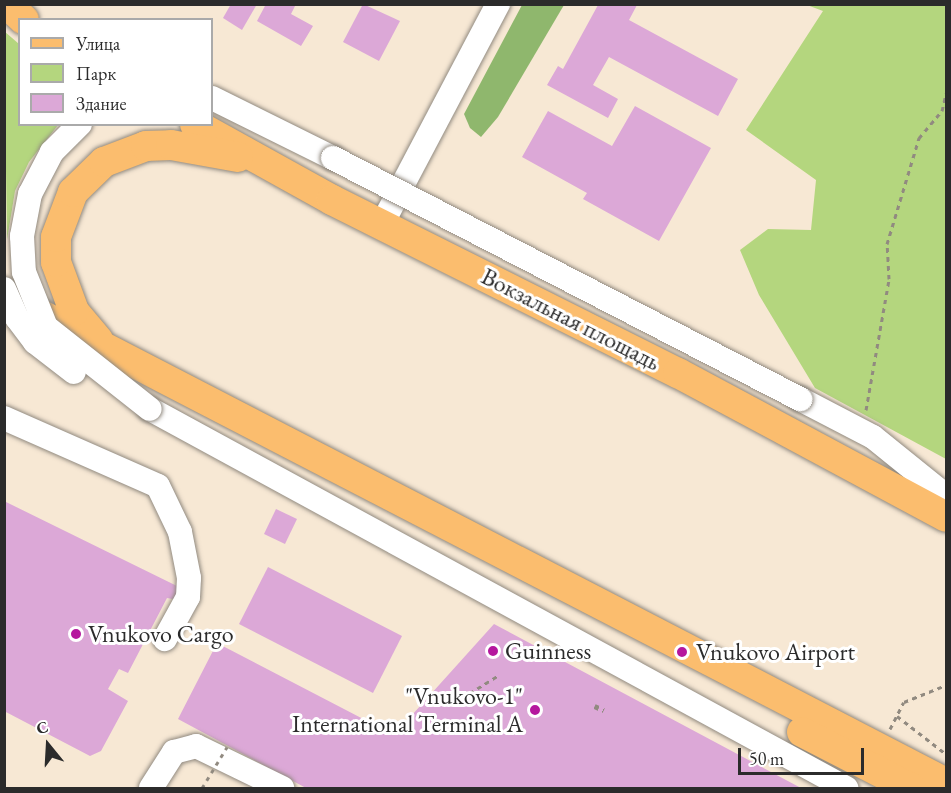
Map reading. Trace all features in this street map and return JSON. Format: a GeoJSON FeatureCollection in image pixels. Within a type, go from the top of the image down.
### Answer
{"type":"FeatureCollection","features":[{"type":"Feature","properties":{"kind":"main road"},"geometry":{"type":"LineString","coordinates":[[7,4],[22,18]]}},
{"type":"Feature","properties":{"kind":"main road","name":"Вокзальная площадь"},"geometry":{"type":"LineString","coordinates":[[199,126],[382,224],[678,373],[946,517]]}},
{"type":"Feature","properties":{"kind":"main road"},"geometry":{"type":"LineString","coordinates":[[140,368],[90,333],[62,286],[56,262],[56,237],[73,192],[104,162],[146,146],[171,145],[261,160]]}},
{"type":"Feature","properties":{"kind":"main road"},"geometry":{"type":"LineString","coordinates":[[4,290],[31,310],[140,368],[927,776]]}},
{"type":"Feature","properties":{"kind":"street"},"geometry":{"type":"LineString","coordinates":[[382,224],[498,4]]}},
{"type":"Feature","properties":{"kind":"street"},"geometry":{"type":"LineString","coordinates":[[213,99],[873,437],[946,496]]}},
{"type":"Feature","properties":{"kind":"street"},"geometry":{"type":"LineString","coordinates":[[78,126],[52,152],[30,194],[22,236],[24,272],[46,327],[150,409]]}},
{"type":"Feature","properties":{"kind":"street"},"geometry":{"type":"LineString","coordinates":[[4,290],[17,318],[48,353],[86,379],[150,409],[846,789]]}},
{"type":"Feature","properties":{"kind":"street"},"geometry":{"type":"LineString","coordinates":[[4,418],[158,486],[180,532],[189,578],[188,597],[165,639]]}},
{"type":"Feature","properties":{"kind":"street"},"geometry":{"type":"LineString","coordinates":[[151,789],[174,752],[196,746],[282,789]]}},
{"type":"Feature","properties":{"kind":"path"},"geometry":{"type":"LineString","coordinates":[[866,410],[889,279],[887,244],[919,138],[942,111],[946,93]]}},
{"type":"Feature","properties":{"kind":"path"},"geometry":{"type":"LineString","coordinates":[[462,698],[499,675]]}},
{"type":"Feature","properties":{"kind":"path"},"geometry":{"type":"LineString","coordinates":[[889,733],[904,702],[946,685]]}},
{"type":"Feature","properties":{"kind":"path"},"geometry":{"type":"LineString","coordinates":[[594,706],[603,710]]}},
{"type":"Feature","properties":{"kind":"path"},"geometry":{"type":"LineString","coordinates":[[897,716],[927,776]]}},
{"type":"Feature","properties":{"kind":"path"},"geometry":{"type":"LineString","coordinates":[[202,789],[227,747]]}},
{"type":"Feature","properties":{"kind":"green space"},"geometry":{"type":"Polygon","coordinates":[[[522,5],[564,5],[498,117],[481,137],[470,128],[464,114],[522,5]]]}},
{"type":"Feature","properties":{"kind":"green space"},"geometry":{"type":"Polygon","coordinates":[[[807,5],[946,5],[946,459],[815,388],[759,295],[740,250],[768,229],[811,230],[816,180],[746,130],[823,11],[807,5]]]}},
{"type":"Feature","properties":{"kind":"green space"},"geometry":{"type":"Polygon","coordinates":[[[4,31],[18,43],[18,126],[57,126],[29,162],[15,191],[7,240],[4,31]]]}},
{"type":"Feature","properties":{"kind":"building"},"geometry":{"type":"Polygon","coordinates":[[[231,4],[257,4],[242,30],[223,18],[231,4]]]}},
{"type":"Feature","properties":{"kind":"building"},"geometry":{"type":"Polygon","coordinates":[[[266,4],[296,4],[291,14],[313,26],[301,46],[257,21],[266,4]]]}},
{"type":"Feature","properties":{"kind":"building"},"geometry":{"type":"Polygon","coordinates":[[[363,4],[400,21],[379,61],[343,42],[363,4]]]}},
{"type":"Feature","properties":{"kind":"building"},"geometry":{"type":"Polygon","coordinates":[[[598,5],[637,5],[629,20],[738,79],[718,116],[609,57],[593,85],[618,99],[608,118],[547,85],[558,66],[563,69],[598,5]]]}},
{"type":"Feature","properties":{"kind":"building"},"geometry":{"type":"Polygon","coordinates":[[[635,106],[711,148],[659,241],[583,199],[587,193],[522,157],[548,111],[612,146],[635,106]]]}},
{"type":"Feature","properties":{"kind":"building","name":"Vnukovo Cargo"},"geometry":{"type":"Polygon","coordinates":[[[4,501],[179,587],[178,600],[167,598],[128,673],[119,669],[108,689],[128,701],[101,751],[90,756],[4,711],[4,501]]]}},
{"type":"Feature","properties":{"kind":"building"},"geometry":{"type":"Polygon","coordinates":[[[276,509],[297,519],[285,544],[264,534],[276,509]]]}},
{"type":"Feature","properties":{"kind":"building"},"geometry":{"type":"Polygon","coordinates":[[[268,567],[402,636],[373,693],[239,624],[268,567]]]}},
{"type":"Feature","properties":{"kind":"building","name":"\"Vnukovo-1\" International Terminal A"},"geometry":{"type":"Polygon","coordinates":[[[494,624],[801,788],[306,788],[178,719],[217,643],[394,735],[494,624]]]}},
{"type":"Feature","properties":{"kind":"place","name":"Vnukovo Cargo"},"geometry":{"type":"Point","coordinates":[76,634]}},
{"type":"Feature","properties":{"kind":"place","name":"Guinness"},"geometry":{"type":"Point","coordinates":[493,651]}},
{"type":"Feature","properties":{"kind":"place","name":"Vnukovo Airport"},"geometry":{"type":"Point","coordinates":[682,652]}},
{"type":"Feature","properties":{"kind":"place","name":"\"Vnukovo-1\" International Terminal A"},"geometry":{"type":"Point","coordinates":[535,710]}}]}
